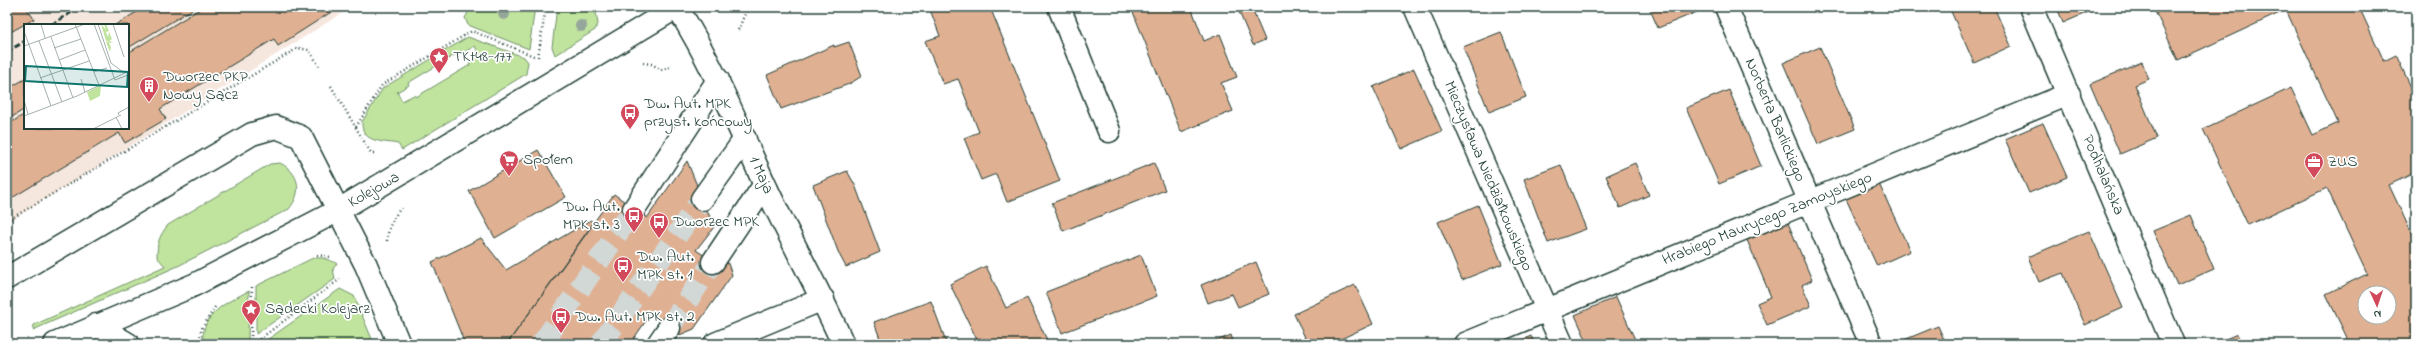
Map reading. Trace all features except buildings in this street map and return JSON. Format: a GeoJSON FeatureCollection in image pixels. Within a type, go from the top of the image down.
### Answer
{"type":"FeatureCollection","features":[{"type":"Feature","properties":{"kind":"street","name":"1 Maja"},"geometry":{"type":"LineString","coordinates":[[677,7],[697,38],[718,80],[765,184],[823,299],[843,344]]}},
{"type":"Feature","properties":{"kind":"street","name":"Kolejowa"},"geometry":{"type":"LineString","coordinates":[[55,344],[96,325],[194,285],[339,210],[677,7]]}},
{"type":"Feature","properties":{"kind":"street"},"geometry":{"type":"LineString","coordinates":[[1059,7],[1109,131]]}},
{"type":"Feature","properties":{"kind":"street","name":"Mieczysława Niedziałkowskiego"},"geometry":{"type":"LineString","coordinates":[[1415,7],[1562,344]]}},
{"type":"Feature","properties":{"kind":"street","name":"Norberta Barlickiego"},"geometry":{"type":"LineString","coordinates":[[1726,7],[1871,344]]}},
{"type":"Feature","properties":{"kind":"street","name":"Podhalańska"},"geometry":{"type":"LineString","coordinates":[[2031,7],[2069,94],[2173,344]]}},
{"type":"Feature","properties":{"kind":"street"},"geometry":{"type":"LineString","coordinates":[[634,209],[718,80]]}},
{"type":"Feature","properties":{"kind":"street","name":"Hrabiego Maurycego Zamoyskiego"},"geometry":{"type":"LineString","coordinates":[[1465,344],[1546,309],[2069,94]]}},
{"type":"Feature","properties":{"kind":"street"},"geometry":{"type":"LineString","coordinates":[[7,278],[252,134],[276,127],[301,137],[366,266],[399,344]]}},
{"type":"Feature","properties":{"kind":"street"},"geometry":{"type":"LineString","coordinates":[[702,200],[745,139]]}},
{"type":"Feature","properties":{"kind":"street"},"geometry":{"type":"LineString","coordinates":[[713,262],[765,184]]}},
{"type":"Feature","properties":{"kind":"street"},"geometry":{"type":"LineString","coordinates":[[715,344],[823,299]]}},
{"type":"Feature","properties":{"kind":"street"},"geometry":{"type":"LineString","coordinates":[[96,325],[128,344]]}},
{"type":"Feature","properties":{"kind":"path"},"geometry":{"type":"LineString","coordinates":[[356,127],[382,85],[472,31],[538,58],[546,7]]}},
{"type":"Feature","properties":{"kind":"path"},"geometry":{"type":"LineString","coordinates":[[738,30],[748,7]]}},
{"type":"Feature","properties":{"kind":"path"},"geometry":{"type":"LineString","coordinates":[[7,221],[298,48],[309,50],[319,66]]}},
{"type":"Feature","properties":{"kind":"path"},"geometry":{"type":"LineString","coordinates":[[331,86],[371,153],[378,153]]}},
{"type":"Feature","properties":{"kind":"path"},"geometry":{"type":"LineString","coordinates":[[315,255],[331,257],[337,260]]}},
{"type":"Feature","properties":{"kind":"path"},"geometry":{"type":"LineString","coordinates":[[252,344],[342,278]]}},
{"type":"Feature","properties":{"kind":"path"},"geometry":{"type":"LineString","coordinates":[[246,289],[259,283]]}},
{"type":"Feature","properties":{"kind":"path"},"geometry":{"type":"LineString","coordinates":[[252,286],[252,344]]}},
{"type":"Feature","properties":{"kind":"path"},"geometry":{"type":"LineString","coordinates":[[200,344],[200,337],[205,322],[219,305]]}},
{"type":"Feature","properties":{"kind":"shaded area"},"geometry":{"type":"Polygon","coordinates":[[[7,7],[352,7],[7,223],[7,7]]]}},
{"type":"Feature","properties":{"kind":"green space"},"geometry":{"type":"Polygon","coordinates":[[[471,7],[535,7],[529,49],[468,25],[465,18],[471,7]]]}},
{"type":"Feature","properties":{"kind":"green space"},"geometry":{"type":"Polygon","coordinates":[[[557,7],[595,7],[598,24],[595,30],[555,55],[552,47],[557,7]]]}},
{"type":"Feature","properties":{"kind":"green space"},"geometry":{"type":"Polygon","coordinates":[[[468,37],[524,57],[528,62],[526,74],[402,150],[398,144],[374,140],[365,134],[363,129],[362,122],[383,88],[468,37]],[[475,46],[463,53],[461,51],[408,83],[409,85],[397,92],[402,101],[414,95],[416,97],[470,65],[469,63],[480,56],[475,46]]]}},
{"type":"Feature","properties":{"kind":"green space"},"geometry":{"type":"Polygon","coordinates":[[[280,163],[292,172],[297,183],[298,190],[289,209],[178,266],[33,330],[34,325],[165,266],[157,257],[157,252],[162,233],[168,225],[270,164],[280,163]]]}},
{"type":"Feature","properties":{"kind":"green space"},"geometry":{"type":"Polygon","coordinates":[[[313,258],[323,258],[337,263],[333,269],[335,279],[256,334],[256,286],[313,258]]]}},
{"type":"Feature","properties":{"kind":"green space"},"geometry":{"type":"Polygon","coordinates":[[[340,289],[354,296],[374,344],[261,344],[340,289]]]}},
{"type":"Feature","properties":{"kind":"green space"},"geometry":{"type":"Polygon","coordinates":[[[249,291],[248,340],[245,344],[203,344],[203,334],[210,317],[224,305],[249,291]]]}},
{"type":"Feature","properties":{"kind":"tunnel"},"geometry":{"type":"LineString","coordinates":[[601,344],[702,199]]}},
{"type":"Feature","properties":{"kind":"tunnel"},"geometry":{"type":"LineString","coordinates":[[542,344],[634,209]]}},
{"type":"Feature","properties":{"kind":"tunnel"},"geometry":{"type":"LineString","coordinates":[[669,328],[713,262]]}},
{"type":"Feature","properties":{"kind":"railway"},"geometry":{"type":"LineString","coordinates":[[53,24],[80,7]]}},
{"type":"Feature","properties":{"kind":"railway"},"geometry":{"type":"LineString","coordinates":[[7,52],[24,42]]}},
{"type":"Feature","properties":{"kind":"place","name":"TKt48-177"},"geometry":{"type":"Point","coordinates":[439,74]}},
{"type":"Feature","properties":{"kind":"place","name":"Dworzec PKP Nowy Sącz"},"geometry":{"type":"Point","coordinates":[149,103]}},
{"type":"Feature","properties":{"kind":"place","name":"Dw. Aut. MPK przyst. końcowy"},"geometry":{"type":"Point","coordinates":[630,130]}},
{"type":"Feature","properties":{"kind":"place","name":"Społem"},"geometry":{"type":"Point","coordinates":[509,177]}},
{"type":"Feature","properties":{"kind":"place","name":"ZUS"},"geometry":{"type":"Point","coordinates":[2314,179]}},
{"type":"Feature","properties":{"kind":"place","name":"Dw. Aut. MPK st. 3"},"geometry":{"type":"Point","coordinates":[634,233]}},
{"type":"Feature","properties":{"kind":"place","name":"Dworzec MPK"},"geometry":{"type":"Point","coordinates":[659,239]}},
{"type":"Feature","properties":{"kind":"place","name":"Dw. Aut. MPK st. 1"},"geometry":{"type":"Point","coordinates":[623,283]}},
{"type":"Feature","properties":{"kind":"place","name":"Sądecki Kolejarz"},"geometry":{"type":"Point","coordinates":[251,326]}},
{"type":"Feature","properties":{"kind":"place","name":"Dw. Aut. MPK st. 2"},"geometry":{"type":"Point","coordinates":[561,334]}}]}
